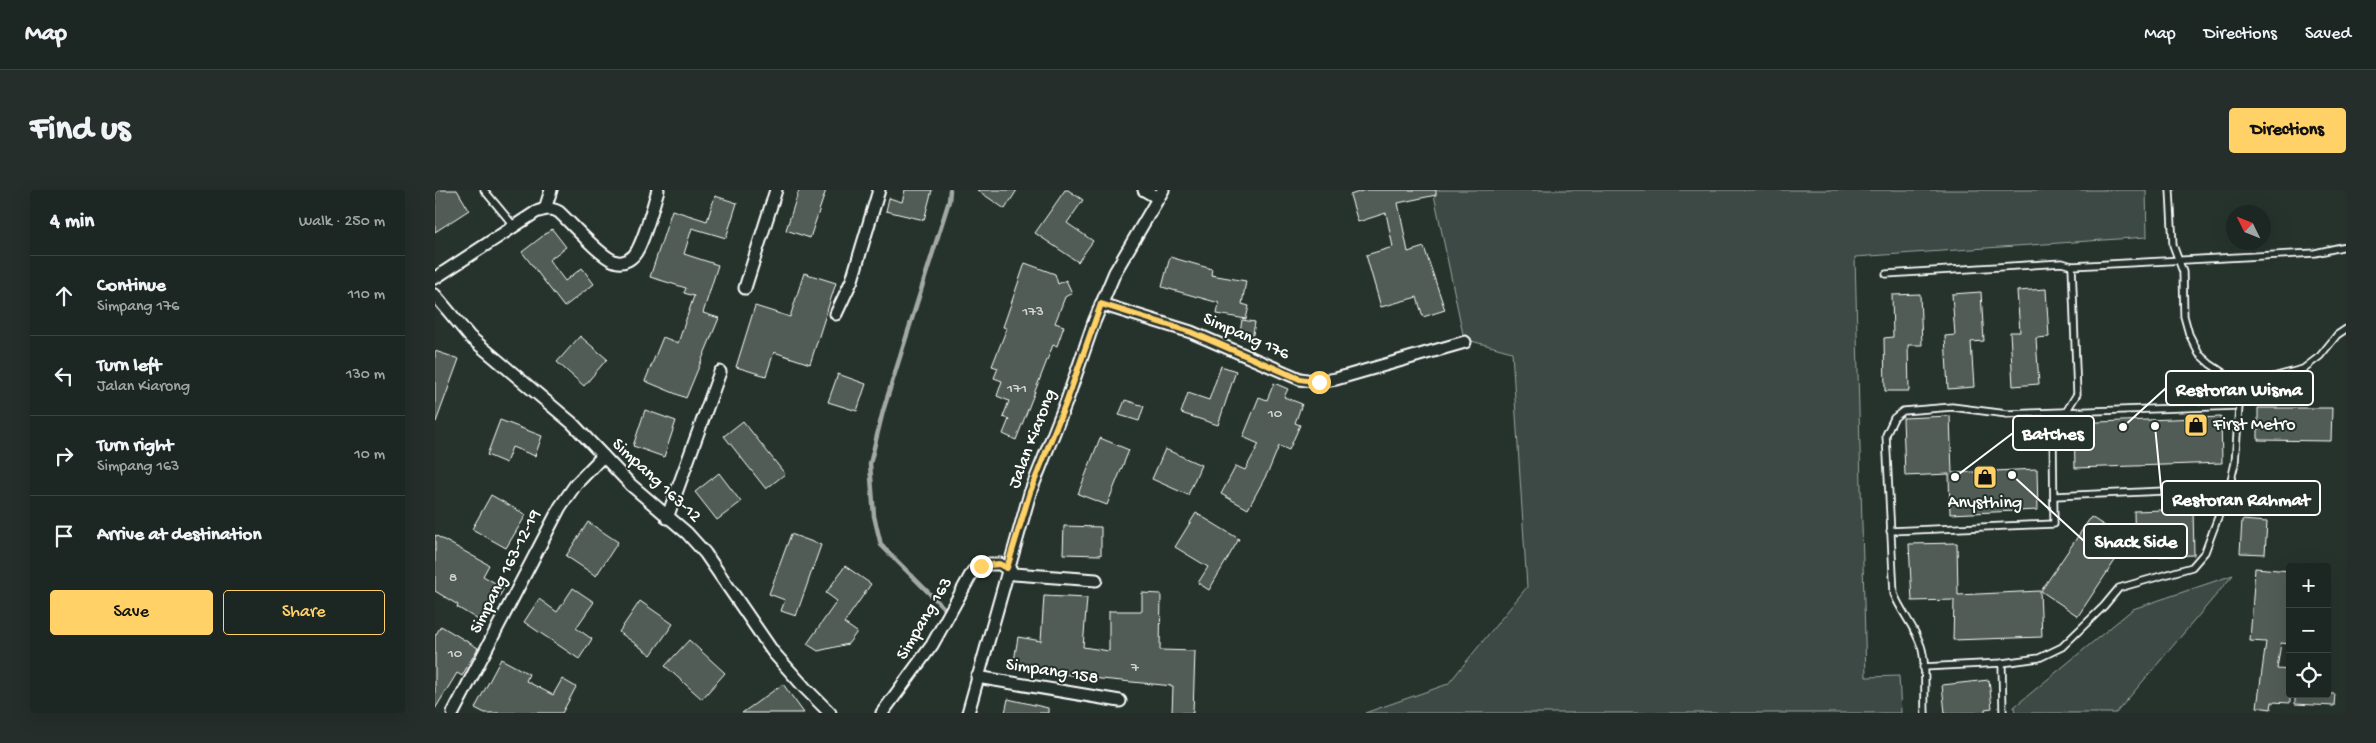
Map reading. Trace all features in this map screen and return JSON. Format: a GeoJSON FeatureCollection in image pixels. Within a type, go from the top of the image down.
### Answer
{"type":"FeatureCollection","features":[{"type":"Feature","properties":{"kind":"street"},"geometry":{"type":"LineString","coordinates":[[545,209],[551,190]]}},
{"type":"Feature","properties":{"kind":"street"},"geometry":{"type":"LineString","coordinates":[[435,278],[515,226],[545,209],[553,208],[605,255],[614,261],[623,263],[632,258],[638,249],[658,190]]}},
{"type":"Feature","properties":{"kind":"street"},"geometry":{"type":"LineString","coordinates":[[745,288],[776,190]]}},
{"type":"Feature","properties":{"kind":"street"},"geometry":{"type":"LineString","coordinates":[[836,314],[852,280],[879,190]]}},
{"type":"Feature","properties":{"kind":"street"},"geometry":{"type":"LineString","coordinates":[[1144,190],[1160,194]]}},
{"type":"Feature","properties":{"kind":"street","name":"Jalan Kiarong"},"geometry":{"type":"LineString","coordinates":[[968,713],[1007,568],[1030,492],[1067,400],[1101,304],[1115,272],[1160,194]]}},
{"type":"Feature","properties":{"kind":"street","name":"Simpang 163-12"},"geometry":{"type":"LineString","coordinates":[[435,296],[471,337],[571,423],[631,485],[687,534],[705,553],[773,652],[830,713]]}},
{"type":"Feature","properties":{"kind":"street","name":"Simpang 176"},"geometry":{"type":"LineString","coordinates":[[1101,304],[1191,332],[1300,379],[1319,382],[1336,379],[1465,342]]}},
{"type":"Feature","properties":{"kind":"street"},"geometry":{"type":"LineString","coordinates":[[667,518],[720,372]]}},
{"type":"Feature","properties":{"kind":"street","name":"Simpang 163-12-19"},"geometry":{"type":"LineString","coordinates":[[453,713],[560,507],[576,484],[603,456]]}},
{"type":"Feature","properties":{"kind":"street","name":"Simpang 163"},"geometry":{"type":"LineString","coordinates":[[882,713],[932,645],[973,571],[989,564],[999,564],[1014,574],[1096,580]]}},
{"type":"Feature","properties":{"kind":"street","name":"Simpang 158"},"geometry":{"type":"LineString","coordinates":[[977,677],[1121,701]]}},
{"type":"Feature","properties":{"kind":"lane"},"geometry":{"type":"LineString","coordinates":[[484,190],[515,226]]}},
{"type":"Feature","properties":{"kind":"lane"},"geometry":{"type":"LineString","coordinates":[[2170,190],[2173,245],[2183,272],[2184,316],[2189,334],[2199,354],[2210,364],[2237,382],[2269,378],[2303,369],[2320,356],[2337,335],[2346,329]]}},
{"type":"Feature","properties":{"kind":"lane"},"geometry":{"type":"LineString","coordinates":[[1886,274],[2062,263],[2072,266],[2315,253],[2346,246]]}},
{"type":"Feature","properties":{"kind":"lane"},"geometry":{"type":"LineString","coordinates":[[1890,531],[2054,524],[2053,433],[2077,394],[2072,266]]}},
{"type":"Feature","properties":{"kind":"lane"},"geometry":{"type":"LineString","coordinates":[[1923,667],[2002,663],[2039,658],[2062,647],[2104,606],[2119,588],[2192,567],[2205,552],[2229,488],[2235,463],[2239,406],[2237,382]]}},
{"type":"Feature","properties":{"kind":"lane"},"geometry":{"type":"LineString","coordinates":[[1925,713],[1922,647],[1912,626],[1900,610],[1894,594],[1887,435],[1894,418],[1903,411],[1952,407],[2007,414],[2239,406]]}},
{"type":"Feature","properties":{"kind":"lane"},"geometry":{"type":"LineString","coordinates":[[2055,496],[2229,488]]}},
{"type":"Feature","properties":{"kind":"lane"},"geometry":{"type":"LineString","coordinates":[[2002,663],[2003,713]]}},
{"type":"Feature","properties":{"kind":"shaded area"},"geometry":{"type":"Polygon","coordinates":[[[1433,190],[2146,190],[2147,237],[1855,257],[1866,677],[1899,676],[1901,713],[1365,713],[1448,684],[1527,587],[1512,352],[1464,339],[1433,190]]]}},
{"type":"Feature","properties":{"kind":"shaded area"},"geometry":{"type":"Polygon","coordinates":[[[2233,575],[2116,713],[2015,713],[2014,707],[2133,609],[2233,575]]]}},
{"type":"Feature","properties":{"kind":"building"},"geometry":{"type":"Polygon","coordinates":[[[440,190],[457,190],[469,210],[435,232],[435,193],[440,190]]]}},
{"type":"Feature","properties":{"kind":"building"},"geometry":{"type":"Polygon","coordinates":[[[799,190],[826,190],[810,238],[786,230],[799,190]]]}},
{"type":"Feature","properties":{"kind":"building"},"geometry":{"type":"Polygon","coordinates":[[[905,190],[932,190],[924,220],[886,211],[889,198],[902,202],[905,190]]]}},
{"type":"Feature","properties":{"kind":"building"},"geometry":{"type":"Polygon","coordinates":[[[977,190],[1017,190],[1005,209],[977,190]]]}},
{"type":"Feature","properties":{"kind":"building"},"geometry":{"type":"Polygon","coordinates":[[[1065,190],[1083,200],[1067,223],[1093,241],[1078,262],[1035,233],[1065,190]]]}},
{"type":"Feature","properties":{"kind":"building"},"geometry":{"type":"Polygon","coordinates":[[[1365,190],[1436,190],[1436,195],[1398,203],[1408,252],[1424,247],[1445,310],[1423,317],[1417,297],[1381,307],[1366,255],[1393,247],[1386,213],[1358,222],[1350,195],[1365,190]]]}},
{"type":"Feature","properties":{"kind":"building"},"geometry":{"type":"Polygon","coordinates":[[[715,196],[737,203],[726,238],[692,228],[684,254],[718,265],[703,313],[719,318],[686,398],[645,381],[663,337],[678,343],[694,296],[684,293],[686,288],[650,277],[672,210],[707,221],[715,196]]]}},
{"type":"Feature","properties":{"kind":"building"},"geometry":{"type":"Polygon","coordinates":[[[552,229],[566,247],[549,260],[565,281],[582,268],[594,284],[564,307],[522,252],[552,229]]]}},
{"type":"Feature","properties":{"kind":"building"},"geometry":{"type":"Polygon","coordinates":[[[1170,257],[1212,269],[1211,275],[1246,281],[1242,304],[1249,306],[1246,319],[1217,314],[1219,303],[1162,287],[1170,257]]]}},
{"type":"Feature","properties":{"kind":"building"},"geometry":{"type":"Polygon","coordinates":[[[1025,263],[1055,274],[1058,284],[1066,280],[1072,293],[1065,297],[1055,323],[1064,326],[1057,346],[1053,345],[1016,440],[1003,434],[1009,419],[1003,417],[1009,401],[997,396],[1002,381],[994,378],[998,368],[992,366],[1007,328],[1003,327],[1025,263]]]}},
{"type":"Feature","properties":{"kind":"building"},"geometry":{"type":"Polygon","coordinates":[[[804,273],[836,283],[810,364],[774,352],[766,376],[736,367],[755,306],[790,317],[804,273]]]}},
{"type":"Feature","properties":{"kind":"building"},"geometry":{"type":"Polygon","coordinates":[[[2046,289],[2049,337],[2036,338],[2039,384],[2013,386],[2010,332],[2020,332],[2017,291],[2046,289]]]}},
{"type":"Feature","properties":{"kind":"building"},"geometry":{"type":"Polygon","coordinates":[[[1981,292],[1984,341],[1971,342],[1974,387],[1948,389],[1945,336],[1955,335],[1952,294],[1981,292]]]}},
{"type":"Feature","properties":{"kind":"building"},"geometry":{"type":"Polygon","coordinates":[[[1920,294],[1922,345],[1908,345],[1909,391],[1885,391],[1884,338],[1893,337],[1892,295],[1920,294]]]}},
{"type":"Feature","properties":{"kind":"building"},"geometry":{"type":"Polygon","coordinates":[[[1242,320],[1255,322],[1252,340],[1239,338],[1242,320]]]}},
{"type":"Feature","properties":{"kind":"building"},"geometry":{"type":"Polygon","coordinates":[[[580,336],[607,359],[584,386],[557,362],[580,336]]]}},
{"type":"Feature","properties":{"kind":"building"},"geometry":{"type":"Polygon","coordinates":[[[435,351],[459,359],[436,422],[435,422],[435,351]]]}},
{"type":"Feature","properties":{"kind":"building"},"geometry":{"type":"Polygon","coordinates":[[[1221,366],[1236,371],[1218,425],[1181,413],[1188,393],[1209,400],[1221,366]]]}},
{"type":"Feature","properties":{"kind":"building"},"geometry":{"type":"Polygon","coordinates":[[[838,374],[866,384],[857,411],[828,402],[838,374]]]}},
{"type":"Feature","properties":{"kind":"building"},"geometry":{"type":"Polygon","coordinates":[[[1274,383],[1288,389],[1284,397],[1302,404],[1295,423],[1300,425],[1289,450],[1279,446],[1269,470],[1248,509],[1221,494],[1236,466],[1245,470],[1259,444],[1243,437],[1259,397],[1267,400],[1274,383]]]}},
{"type":"Feature","properties":{"kind":"building"},"geometry":{"type":"Polygon","coordinates":[[[1125,400],[1144,406],[1139,421],[1119,415],[1125,400]]]}},
{"type":"Feature","properties":{"kind":"building"},"geometry":{"type":"Polygon","coordinates":[[[2258,408],[2332,408],[2331,441],[2258,440],[2258,408]]]}},
{"type":"Feature","properties":{"kind":"building"},"geometry":{"type":"Polygon","coordinates":[[[645,410],[676,421],[664,457],[633,446],[645,410]]]}},
{"type":"Feature","properties":{"kind":"building"},"geometry":{"type":"Polygon","coordinates":[[[1950,416],[1952,473],[2037,469],[2038,510],[1950,514],[1949,474],[1905,476],[1903,418],[1950,416]]]}},
{"type":"Feature","properties":{"kind":"building"},"geometry":{"type":"Polygon","coordinates":[[[2221,417],[2222,463],[2075,468],[2074,423],[2221,417]]]}},
{"type":"Feature","properties":{"kind":"building"},"geometry":{"type":"Polygon","coordinates":[[[500,420],[542,436],[535,456],[512,447],[506,463],[487,455],[500,420]]]}},
{"type":"Feature","properties":{"kind":"building"},"geometry":{"type":"Polygon","coordinates":[[[743,421],[785,474],[766,489],[724,436],[743,421]]]}},
{"type":"Feature","properties":{"kind":"building"},"geometry":{"type":"Polygon","coordinates":[[[1100,438],[1129,450],[1107,505],[1078,494],[1100,438]]]}},
{"type":"Feature","properties":{"kind":"building"},"geometry":{"type":"Polygon","coordinates":[[[1165,449],[1201,465],[1188,495],[1152,479],[1165,449]]]}},
{"type":"Feature","properties":{"kind":"building"},"geometry":{"type":"Polygon","coordinates":[[[719,473],[741,502],[717,520],[695,492],[719,473]]]}},
{"type":"Feature","properties":{"kind":"building"},"geometry":{"type":"Polygon","coordinates":[[[491,495],[526,515],[506,548],[472,529],[491,495]]]}},
{"type":"Feature","properties":{"kind":"building"},"geometry":{"type":"Polygon","coordinates":[[[2193,509],[2194,555],[2135,557],[2134,511],[2193,509]]]}},
{"type":"Feature","properties":{"kind":"building"},"geometry":{"type":"Polygon","coordinates":[[[1196,513],[1239,539],[1209,590],[1198,583],[1208,567],[1175,547],[1196,513]]]}},
{"type":"Feature","properties":{"kind":"building"},"geometry":{"type":"Polygon","coordinates":[[[2091,517],[2128,541],[2078,616],[2041,591],[2091,517]]]}},
{"type":"Feature","properties":{"kind":"building"},"geometry":{"type":"Polygon","coordinates":[[[2242,520],[2267,522],[2265,554],[2240,553],[2242,520]]]}},
{"type":"Feature","properties":{"kind":"building"},"geometry":{"type":"Polygon","coordinates":[[[588,522],[618,542],[596,576],[566,556],[588,522]]]}},
{"type":"Feature","properties":{"kind":"building"},"geometry":{"type":"Polygon","coordinates":[[[1064,526],[1101,527],[1101,555],[1063,554],[1064,526]]]}},
{"type":"Feature","properties":{"kind":"building"},"geometry":{"type":"Polygon","coordinates":[[[791,534],[821,545],[796,616],[781,611],[785,600],[769,594],[791,534]]]}},
{"type":"Feature","properties":{"kind":"building"},"geometry":{"type":"Polygon","coordinates":[[[435,535],[489,565],[483,576],[504,588],[494,606],[490,604],[480,621],[435,591],[435,535]]]}},
{"type":"Feature","properties":{"kind":"building"},"geometry":{"type":"Polygon","coordinates":[[[1957,543],[1958,595],[2040,591],[2042,637],[1953,640],[1954,600],[1912,601],[1909,544],[1957,543]]]}},
{"type":"Feature","properties":{"kind":"building"},"geometry":{"type":"Polygon","coordinates":[[[845,566],[871,584],[844,623],[857,632],[848,644],[818,651],[807,644],[837,601],[826,593],[845,566]]]}},
{"type":"Feature","properties":{"kind":"building"},"geometry":{"type":"Polygon","coordinates":[[[2255,568],[2286,571],[2286,644],[2281,643],[2277,669],[2286,670],[2286,698],[2290,698],[2290,703],[2272,702],[2271,709],[2257,707],[2266,642],[2250,641],[2255,568]]]}},
{"type":"Feature","properties":{"kind":"building"},"geometry":{"type":"Polygon","coordinates":[[[573,588],[594,602],[576,628],[592,639],[579,659],[524,622],[539,599],[557,612],[573,588]]]}},
{"type":"Feature","properties":{"kind":"building"},"geometry":{"type":"Polygon","coordinates":[[[1142,593],[1161,594],[1160,650],[1195,651],[1193,713],[1172,713],[1173,686],[1091,678],[1013,667],[1018,637],[1041,641],[1044,596],[1087,598],[1083,647],[1109,651],[1109,611],[1142,611],[1142,593]]]}},
{"type":"Feature","properties":{"kind":"building"},"geometry":{"type":"Polygon","coordinates":[[[640,601],[673,624],[651,655],[619,632],[640,601]]]}},
{"type":"Feature","properties":{"kind":"building"},"geometry":{"type":"Polygon","coordinates":[[[441,626],[478,648],[462,676],[457,673],[435,709],[435,636],[441,626]]]}},
{"type":"Feature","properties":{"kind":"building"},"geometry":{"type":"Polygon","coordinates":[[[689,640],[725,673],[702,699],[665,666],[689,640]]]}},
{"type":"Feature","properties":{"kind":"building"},"geometry":{"type":"Polygon","coordinates":[[[501,659],[529,674],[526,681],[553,695],[562,679],[576,687],[562,713],[485,713],[475,708],[501,659]]]}},
{"type":"Feature","properties":{"kind":"building"},"geometry":{"type":"Polygon","coordinates":[[[1989,680],[1992,708],[1985,709],[1985,713],[1945,713],[1942,685],[1989,680]]]}},
{"type":"Feature","properties":{"kind":"building"},"geometry":{"type":"Polygon","coordinates":[[[783,684],[804,713],[742,713],[783,684]]]}},
{"type":"Feature","properties":{"kind":"building"},"geometry":{"type":"Polygon","coordinates":[[[2331,694],[2335,694],[2334,706],[2295,704],[2295,698],[2331,698],[2331,694]]]}},
{"type":"Feature","properties":{"kind":"building"},"geometry":{"type":"Polygon","coordinates":[[[1008,699],[1048,708],[1048,713],[1005,713],[1008,699]]]}},
{"type":"Feature","properties":{"kind":"waterway"},"geometry":{"type":"LineString","coordinates":[[944,608],[881,545],[874,516],[870,464],[883,411],[949,201],[950,190]]}},
{"type":"Feature","properties":{"kind":"place","name":"First Metro"},"geometry":{"type":"Point","coordinates":[2196,425]}},
{"type":"Feature","properties":{"kind":"place","name":"Restoran Rahmat"},"geometry":{"type":"Point","coordinates":[2155,426]}},
{"type":"Feature","properties":{"kind":"place","name":"Restoran Wisma"},"geometry":{"type":"Point","coordinates":[2123,427]}},
{"type":"Feature","properties":{"kind":"place","name":"Shack Side"},"geometry":{"type":"Point","coordinates":[2012,475]}},
{"type":"Feature","properties":{"kind":"place","name":"Batches"},"geometry":{"type":"Point","coordinates":[1955,477]}},
{"type":"Feature","properties":{"kind":"place","name":"Anysthing"},"geometry":{"type":"Point","coordinates":[1985,477]}},
{"type":"Feature","properties":{"kind":"route"},"geometry":{"type":"LineString","coordinates":[[981,566],[999,564],[1007,568],[1030,492],[1067,400],[1101,304],[1148,317],[1191,332],[1300,379],[1319,382]]}}]}
